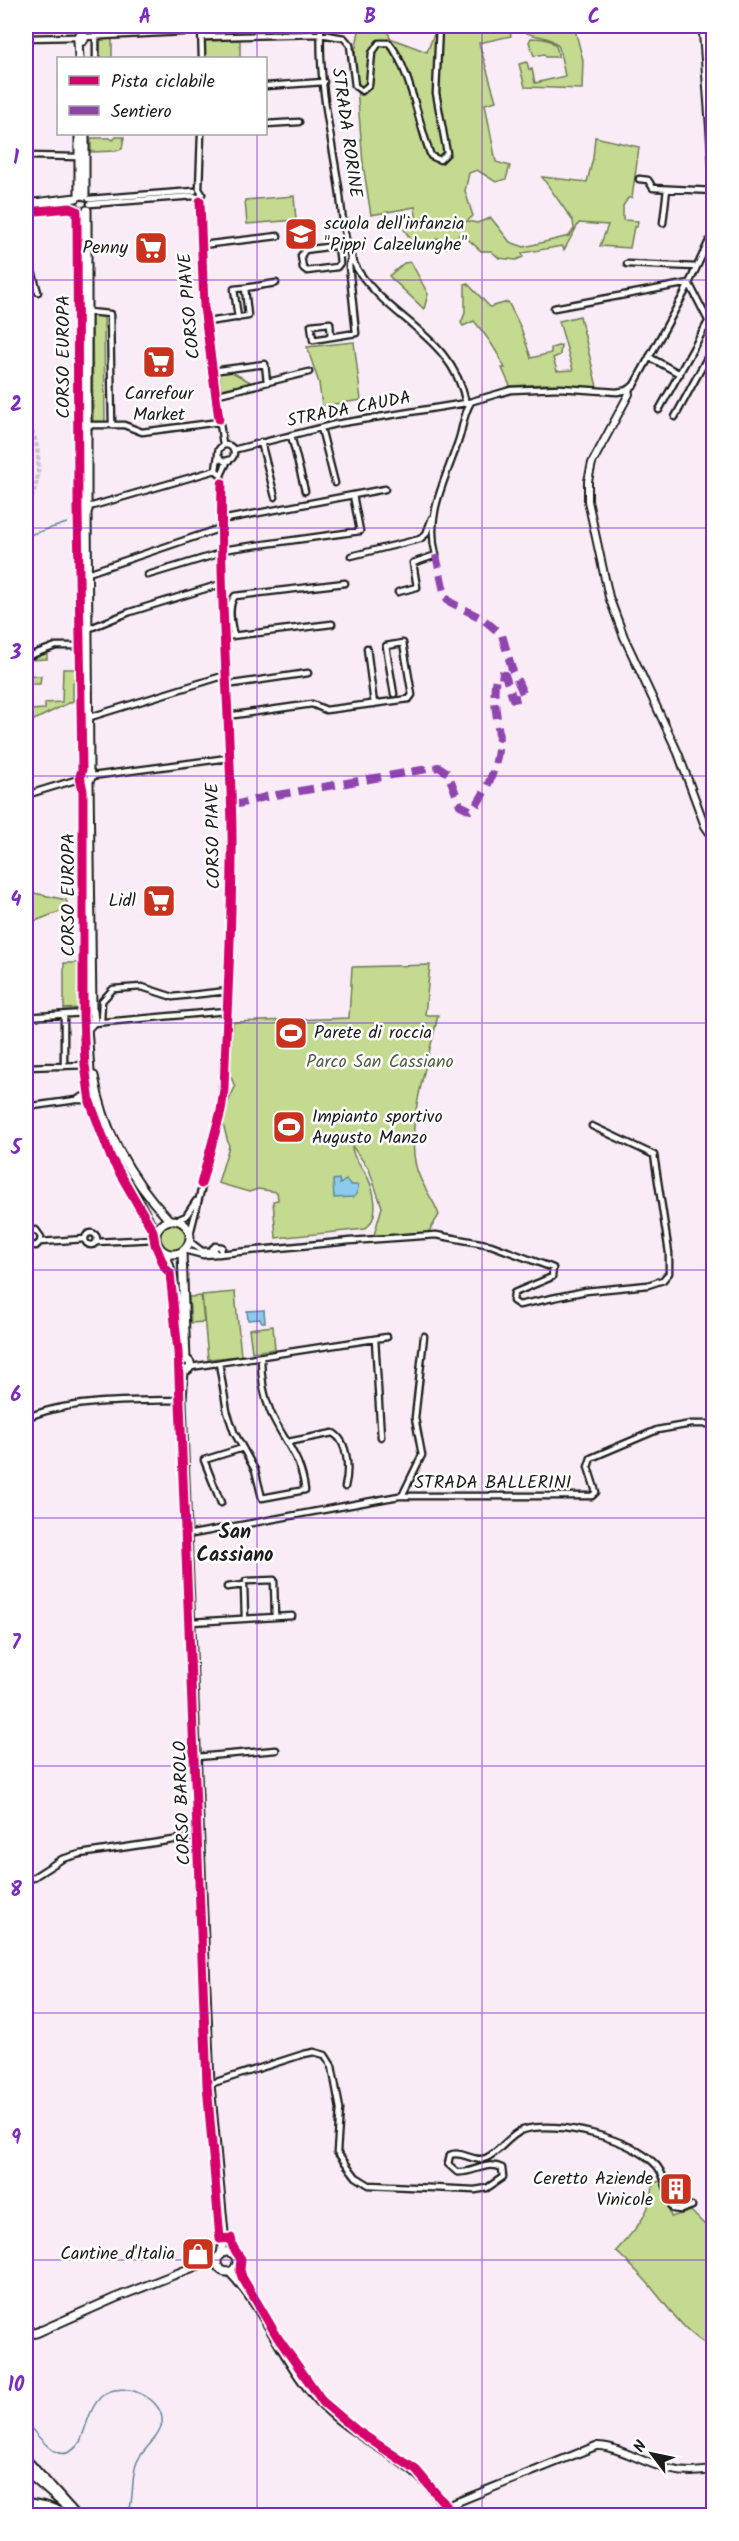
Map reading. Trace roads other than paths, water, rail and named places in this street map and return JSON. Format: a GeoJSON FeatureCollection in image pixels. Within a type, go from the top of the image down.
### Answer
{"type":"FeatureCollection","features":[{"type":"Feature","properties":{"kind":"highway"},"geometry":{"type":"LineString","coordinates":[[26,2337],[39,2331]]}},
{"type":"Feature","properties":{"kind":"highway"},"geometry":{"type":"LineString","coordinates":[[26,2470],[73,2514]]}},
{"type":"Feature","properties":{"kind":"main road"},"geometry":{"type":"LineString","coordinates":[[78,26],[81,38]]}},
{"type":"Feature","properties":{"kind":"main road"},"geometry":{"type":"LineString","coordinates":[[81,57],[83,26]]}},
{"type":"Feature","properties":{"kind":"main road"},"geometry":{"type":"LineString","coordinates":[[703,26],[711,80],[714,176]]}},
{"type":"Feature","properties":{"kind":"main road","name":"CORSO EUROPA"},"geometry":{"type":"LineString","coordinates":[[79,135],[83,203],[86,425],[84,646],[87,718]]}},
{"type":"Feature","properties":{"kind":"main road","name":"CORSO EUROPA"},"geometry":{"type":"LineString","coordinates":[[85,135],[83,203],[85,508],[88,573],[88,1010]]}},
{"type":"Feature","properties":{"kind":"main road"},"geometry":{"type":"LineString","coordinates":[[26,204],[83,203]]}},
{"type":"Feature","properties":{"kind":"main road"},"geometry":{"type":"LineString","coordinates":[[26,210],[83,203]]}},
{"type":"Feature","properties":{"kind":"main road","name":"CORSO EUROPA"},"geometry":{"type":"LineString","coordinates":[[87,776],[88,1010]]}},
{"type":"Feature","properties":{"kind":"main road"},"geometry":{"type":"LineString","coordinates":[[88,1010],[93,1024],[94,1078],[106,1124],[131,1173],[173,1220],[185,1225],[190,1237],[183,1251],[174,1254],[165,1253],[158,1246],[111,1150],[91,1087],[88,1065],[93,1024]]}},
{"type":"Feature","properties":{"kind":"main road"},"geometry":{"type":"LineString","coordinates":[[155,1236],[160,1225],[173,1220]]}},
{"type":"Feature","properties":{"kind":"main road","name":"CORSO BAROLO"},"geometry":{"type":"LineString","coordinates":[[183,1251],[185,1365],[182,1400],[210,2084],[224,2233],[230,2252]]}},
{"type":"Feature","properties":{"kind":"main road","name":"CORSO BAROLO"},"geometry":{"type":"LineString","coordinates":[[165,1253],[172,1270],[177,1297],[185,1365]]}},
{"type":"Feature","properties":{"kind":"main road","name":"CORSO BAROLO"},"geometry":{"type":"LineString","coordinates":[[220,2256],[224,2233]]}},
{"type":"Feature","properties":{"kind":"main road"},"geometry":{"type":"LineString","coordinates":[[39,2331],[190,2268],[230,2252],[236,2258],[236,2267],[228,2271],[219,2267],[190,2268]]}},
{"type":"Feature","properties":{"kind":"main road"},"geometry":{"type":"LineString","coordinates":[[219,2267],[220,2256]]}},
{"type":"Feature","properties":{"kind":"main road"},"geometry":{"type":"LineString","coordinates":[[26,2458],[73,2514]]}},
{"type":"Feature","properties":{"kind":"main road"},"geometry":{"type":"LineString","coordinates":[[26,2502],[46,2505],[73,2514]]}},
{"type":"Feature","properties":{"kind":"street","name":"STRADA RORINE"},"geometry":{"type":"LineString","coordinates":[[321,26],[324,82],[351,257],[369,285],[441,350],[456,372],[469,402]]}},
{"type":"Feature","properties":{"kind":"street"},"geometry":{"type":"LineString","coordinates":[[26,38],[81,38],[201,30],[321,34],[341,37],[347,40],[351,49],[355,86],[360,91],[368,88],[375,47],[382,42],[391,46],[408,82],[430,156],[440,160],[447,153],[436,93],[439,26]]}},
{"type":"Feature","properties":{"kind":"street"},"geometry":{"type":"LineString","coordinates":[[201,30],[202,57]]}},
{"type":"Feature","properties":{"kind":"street"},"geometry":{"type":"LineString","coordinates":[[96,37],[96,57]]}},
{"type":"Feature","properties":{"kind":"street"},"geometry":{"type":"LineString","coordinates":[[267,86],[324,82]]}},
{"type":"Feature","properties":{"kind":"street"},"geometry":{"type":"LineString","coordinates":[[267,124],[299,122]]}},
{"type":"Feature","properties":{"kind":"street","name":"CORSO PIAVE"},"geometry":{"type":"LineString","coordinates":[[201,135],[197,194],[206,322],[223,445]]}},
{"type":"Feature","properties":{"kind":"street"},"geometry":{"type":"LineString","coordinates":[[26,156],[79,156]]}},
{"type":"Feature","properties":{"kind":"street"},"geometry":{"type":"LineString","coordinates":[[639,180],[648,180],[652,188],[714,191]]}},
{"type":"Feature","properties":{"kind":"street"},"geometry":{"type":"LineString","coordinates":[[663,223],[667,189]]}},
{"type":"Feature","properties":{"kind":"street"},"geometry":{"type":"LineString","coordinates":[[83,203],[197,194]]}},
{"type":"Feature","properties":{"kind":"street","name":"CORSO PIAVE"},"geometry":{"type":"LineString","coordinates":[[202,245],[278,236]]}},
{"type":"Feature","properties":{"kind":"street"},"geometry":{"type":"LineString","coordinates":[[714,238],[709,241],[634,385],[628,390],[629,394],[592,463],[588,481],[588,501],[613,607],[624,638],[678,753],[702,819],[714,839]]}},
{"type":"Feature","properties":{"kind":"street"},"geometry":{"type":"LineString","coordinates":[[338,246],[340,263],[337,267],[307,271],[303,268],[301,256],[305,250],[348,244]]}},
{"type":"Feature","properties":{"kind":"street"},"geometry":{"type":"LineString","coordinates":[[26,250],[38,291]]}},
{"type":"Feature","properties":{"kind":"street"},"geometry":{"type":"LineString","coordinates":[[331,337],[330,322],[311,325],[313,340],[356,333],[349,267],[351,257]]}},
{"type":"Feature","properties":{"kind":"street"},"geometry":{"type":"LineString","coordinates":[[627,264],[696,267]]}},
{"type":"Feature","properties":{"kind":"street"},"geometry":{"type":"LineString","coordinates":[[245,288],[248,316],[238,318],[234,289],[276,283]]}},
{"type":"Feature","properties":{"kind":"street"},"geometry":{"type":"LineString","coordinates":[[554,308],[689,283]]}},
{"type":"Feature","properties":{"kind":"street"},"geometry":{"type":"LineString","coordinates":[[689,283],[714,332]]}},
{"type":"Feature","properties":{"kind":"street","name":"CORSO EUROPA"},"geometry":{"type":"LineString","coordinates":[[88,312],[110,314],[112,425]]}},
{"type":"Feature","properties":{"kind":"street","name":"CORSO PIAVE"},"geometry":{"type":"LineString","coordinates":[[206,322],[238,318]]}},
{"type":"Feature","properties":{"kind":"street"},"geometry":{"type":"LineString","coordinates":[[659,410],[708,322]]}},
{"type":"Feature","properties":{"kind":"street"},"geometry":{"type":"LineString","coordinates":[[675,417],[714,345]]}},
{"type":"Feature","properties":{"kind":"street"},"geometry":{"type":"LineString","coordinates":[[649,357],[680,374]]}},
{"type":"Feature","properties":{"kind":"street"},"geometry":{"type":"LineString","coordinates":[[212,371],[265,364],[267,382]]}},
{"type":"Feature","properties":{"kind":"street"},"geometry":{"type":"LineString","coordinates":[[215,395],[309,372]]}},
{"type":"Feature","properties":{"kind":"street"},"geometry":{"type":"LineString","coordinates":[[450,376],[456,372]]}},
{"type":"Feature","properties":{"kind":"street","name":"STRADA CAUDA"},"geometry":{"type":"LineString","coordinates":[[233,450],[321,428],[390,414],[469,402],[511,390],[531,388],[617,392],[628,390]]}},
{"type":"Feature","properties":{"kind":"street"},"geometry":{"type":"LineString","coordinates":[[351,556],[420,539],[426,534],[446,470],[459,440],[469,402]]}},
{"type":"Feature","properties":{"kind":"street"},"geometry":{"type":"LineString","coordinates":[[86,425],[124,425],[142,432],[219,422]]}},
{"type":"Feature","properties":{"kind":"street"},"geometry":{"type":"LineString","coordinates":[[321,428],[335,483]]}},
{"type":"Feature","properties":{"kind":"street"},"geometry":{"type":"LineString","coordinates":[[291,435],[305,491]]}},
{"type":"Feature","properties":{"kind":"street"},"geometry":{"type":"LineString","coordinates":[[261,442],[275,497]]}},
{"type":"Feature","properties":{"kind":"street"},"geometry":{"type":"LineString","coordinates":[[216,470],[218,455],[219,449],[223,445],[233,450],[233,456],[228,460],[222,460],[218,455]]}},
{"type":"Feature","properties":{"kind":"street","name":"CORSO PIAVE"},"geometry":{"type":"LineString","coordinates":[[190,1237],[221,1111],[227,991],[232,828],[221,584],[221,475],[225,471],[228,460]]}},
{"type":"Feature","properties":{"kind":"street"},"geometry":{"type":"LineString","coordinates":[[85,508],[216,470]]}},
{"type":"Feature","properties":{"kind":"street"},"geometry":{"type":"LineString","coordinates":[[216,470],[221,475]]}},
{"type":"Feature","properties":{"kind":"street"},"geometry":{"type":"LineString","coordinates":[[221,520],[385,489]]}},
{"type":"Feature","properties":{"kind":"street"},"geometry":{"type":"LineString","coordinates":[[148,575],[221,551],[360,531],[353,495]]}},
{"type":"Feature","properties":{"kind":"street"},"geometry":{"type":"LineString","coordinates":[[398,592],[417,587],[413,563],[436,555],[433,516]]}},
{"type":"Feature","properties":{"kind":"street"},"geometry":{"type":"LineString","coordinates":[[88,573],[221,528]]}},
{"type":"Feature","properties":{"kind":"street"},"geometry":{"type":"LineString","coordinates":[[234,636],[231,626],[231,601],[235,596],[345,583]]}},
{"type":"Feature","properties":{"kind":"street"},"geometry":{"type":"LineString","coordinates":[[88,629],[130,612],[221,584]]}},
{"type":"Feature","properties":{"kind":"street"},"geometry":{"type":"LineString","coordinates":[[223,637],[332,624]]}},
{"type":"Feature","properties":{"kind":"street"},"geometry":{"type":"LineString","coordinates":[[227,716],[312,704],[326,710],[409,699],[412,696],[403,643],[386,646],[394,694]]}},
{"type":"Feature","properties":{"kind":"street"},"geometry":{"type":"LineString","coordinates":[[26,657],[50,647],[84,646]]}},
{"type":"Feature","properties":{"kind":"street"},"geometry":{"type":"LineString","coordinates":[[367,648],[374,704]]}},
{"type":"Feature","properties":{"kind":"street"},"geometry":{"type":"LineString","coordinates":[[226,685],[308,673]]}},
{"type":"Feature","properties":{"kind":"street"},"geometry":{"type":"LineString","coordinates":[[87,718],[226,675]]}},
{"type":"Feature","properties":{"kind":"street"},"geometry":{"type":"LineString","coordinates":[[26,795],[87,776],[228,758]]}},
{"type":"Feature","properties":{"kind":"street"},"geometry":{"type":"LineString","coordinates":[[226,1011],[93,1024],[102,1001],[113,989],[141,987],[174,996],[227,991]]}},
{"type":"Feature","properties":{"kind":"street"},"geometry":{"type":"LineString","coordinates":[[26,1017],[64,1015],[88,1010]]}},
{"type":"Feature","properties":{"kind":"street"},"geometry":{"type":"LineString","coordinates":[[64,1015],[64,1066]]}},
{"type":"Feature","properties":{"kind":"street"},"geometry":{"type":"LineString","coordinates":[[26,1067],[88,1065]]}},
{"type":"Feature","properties":{"kind":"street"},"geometry":{"type":"LineString","coordinates":[[76,1100],[86,1095],[91,1087]]}},
{"type":"Feature","properties":{"kind":"street"},"geometry":{"type":"LineString","coordinates":[[26,1107],[76,1100],[85,1100],[95,1105]]}},
{"type":"Feature","properties":{"kind":"street"},"geometry":{"type":"LineString","coordinates":[[183,1251],[203,1255],[350,1240],[436,1236],[491,1245],[553,1268],[552,1277],[514,1293],[513,1301],[519,1305],[586,1291],[648,1285],[663,1281],[669,1273],[669,1253],[654,1155],[592,1126]]}},
{"type":"Feature","properties":{"kind":"street"},"geometry":{"type":"LineString","coordinates":[[173,1220],[186,1216],[193,1208],[199,1193]]}},
{"type":"Feature","properties":{"kind":"street"},"geometry":{"type":"LineString","coordinates":[[26,1230],[38,1231],[41,1237],[40,1242]]}},
{"type":"Feature","properties":{"kind":"street"},"geometry":{"type":"LineString","coordinates":[[85,1239],[87,1234],[92,1233],[97,1236],[96,1242]]}},
{"type":"Feature","properties":{"kind":"street"},"geometry":{"type":"LineString","coordinates":[[85,1239],[89,1245],[96,1242],[155,1236]]}},
{"type":"Feature","properties":{"kind":"street"},"geometry":{"type":"LineString","coordinates":[[190,1237],[202,1251],[210,1251],[218,1245],[220,1252]]}},
{"type":"Feature","properties":{"kind":"street"},"geometry":{"type":"LineString","coordinates":[[26,1244],[33,1247],[40,1242],[85,1239]]}},
{"type":"Feature","properties":{"kind":"street","name":"STRADA BALLERINI"},"geometry":{"type":"LineString","coordinates":[[402,1496],[422,1455],[415,1418],[424,1336]]}},
{"type":"Feature","properties":{"kind":"street"},"geometry":{"type":"LineString","coordinates":[[185,1365],[261,1358],[387,1337]]}},
{"type":"Feature","properties":{"kind":"street"},"geometry":{"type":"LineString","coordinates":[[375,1339],[381,1437]]}},
{"type":"Feature","properties":{"kind":"street"},"geometry":{"type":"LineString","coordinates":[[219,1363],[226,1412],[255,1470],[262,1498],[305,1490],[303,1472],[266,1401],[262,1384],[261,1358]]}},
{"type":"Feature","properties":{"kind":"street"},"geometry":{"type":"LineString","coordinates":[[26,1418],[43,1411],[105,1403],[182,1400]]}},
{"type":"Feature","properties":{"kind":"street","name":"STRADA BALLERINI"},"geometry":{"type":"LineString","coordinates":[[187,1535],[383,1497],[592,1496],[596,1492],[588,1463],[591,1458],[657,1430],[691,1424],[714,1424]]}},
{"type":"Feature","properties":{"kind":"street"},"geometry":{"type":"LineString","coordinates":[[288,1442],[333,1432],[338,1435],[346,1455],[345,1487]]}},
{"type":"Feature","properties":{"kind":"street"},"geometry":{"type":"LineString","coordinates":[[220,1503],[204,1460],[243,1448]]}},
{"type":"Feature","properties":{"kind":"street"},"geometry":{"type":"LineString","coordinates":[[246,1581],[274,1580],[275,1617]]}},
{"type":"Feature","properties":{"kind":"street"},"geometry":{"type":"LineString","coordinates":[[227,1587],[244,1585],[245,1619]]}},
{"type":"Feature","properties":{"kind":"street"},"geometry":{"type":"LineString","coordinates":[[191,1622],[292,1616]]}},
{"type":"Feature","properties":{"kind":"street"},"geometry":{"type":"LineString","coordinates":[[197,1757],[276,1750]]}},
{"type":"Feature","properties":{"kind":"street"},"geometry":{"type":"LineString","coordinates":[[26,1882],[62,1859],[80,1854],[201,1836]]}},
{"type":"Feature","properties":{"kind":"street"},"geometry":{"type":"LineString","coordinates":[[210,2084],[304,2054],[314,2052],[325,2055],[332,2066],[340,2109],[337,2151],[356,2177],[369,2185],[457,2191],[488,2188],[502,2176],[502,2168],[489,2165],[471,2171],[457,2172],[448,2164],[450,2155],[456,2153],[476,2159],[483,2158],[514,2135],[527,2129],[582,2130],[618,2142],[652,2162],[664,2179],[673,2209],[678,2211],[692,2206]]}},
{"type":"Feature","properties":{"kind":"street"},"geometry":{"type":"LineString","coordinates":[[236,2267],[246,2293]]}},
{"type":"Feature","properties":{"kind":"street"},"geometry":{"type":"LineString","coordinates":[[228,2271],[246,2293],[295,2370],[319,2402],[342,2423],[410,2469],[430,2487],[451,2516]]}},
{"type":"Feature","properties":{"kind":"street"},"geometry":{"type":"LineString","coordinates":[[445,2507],[596,2445],[609,2447],[675,2472],[714,2469]]}},
{"type":"Feature","properties":{"kind":"water"},"geometry":{"type":"Polygon","coordinates":[[[339,1179],[340,1184],[346,1180],[351,1185],[358,1185],[357,1194],[353,1197],[334,1198],[333,1180],[339,1179]]]}},
{"type":"Feature","properties":{"kind":"water"},"geometry":{"type":"Polygon","coordinates":[[[264,1310],[265,1322],[260,1319],[248,1320],[247,1311],[264,1310]]]}},
{"type":"Feature","properties":{"kind":"waterway"},"geometry":{"type":"LineString","coordinates":[[711,31],[710,55],[714,113]]}},
{"type":"Feature","properties":{"kind":"waterway"},"geometry":{"type":"LineString","coordinates":[[26,536],[67,523]]}},
{"type":"Feature","properties":{"kind":"waterway"},"geometry":{"type":"LineString","coordinates":[[26,2423],[50,2449],[65,2454],[80,2442],[91,2411],[102,2396],[119,2389],[140,2393],[149,2399],[161,2414],[162,2423],[158,2433],[137,2462],[130,2508],[164,2516]]}},
{"type":"Feature","properties":{"kind":"waterway"},"geometry":{"type":"LineString","coordinates":[[122,2516],[129,2509]]}},
{"type":"Feature","properties":{"kind":"tunnel"},"geometry":{"type":"LineString","coordinates":[[26,419],[32,430],[38,453],[38,476],[26,509]]}},
{"type":"Feature","properties":{"kind":"place","name":"scuola dell'infanzia \"Pippi Calzelunghe\""},"geometry":{"type":"Point","coordinates":[301,234]}},
{"type":"Feature","properties":{"kind":"place","name":"Penny"},"geometry":{"type":"Point","coordinates":[151,248]}},
{"type":"Feature","properties":{"kind":"place","name":"Carrefour Market"},"geometry":{"type":"Point","coordinates":[159,362]}},
{"type":"Feature","properties":{"kind":"place","name":"Lidl"},"geometry":{"type":"Point","coordinates":[159,901]}},
{"type":"Feature","properties":{"kind":"place","name":"Parete di roccia"},"geometry":{"type":"Point","coordinates":[291,1033]}},
{"type":"Feature","properties":{"kind":"place","name":"Impianto sportivo Augusto Manzo"},"geometry":{"type":"Point","coordinates":[289,1127]}},
{"type":"Feature","properties":{"kind":"place","name":"Ceretto Aziende Vinicole"},"geometry":{"type":"Point","coordinates":[676,2189]}},
{"type":"Feature","properties":{"kind":"place","name":"Cantine d'Italia"},"geometry":{"type":"Point","coordinates":[198,2254]}},
{"type":"Feature","properties":{"kind":"district","name":"San Cassiano"},"geometry":{"type":"Point","coordinates":[235,1544]}},
{"type":"Feature","properties":{"kind":"park label","name":"Parco San Cassiano"},"geometry":{"type":"Point","coordinates":[380,1062]}}]}
